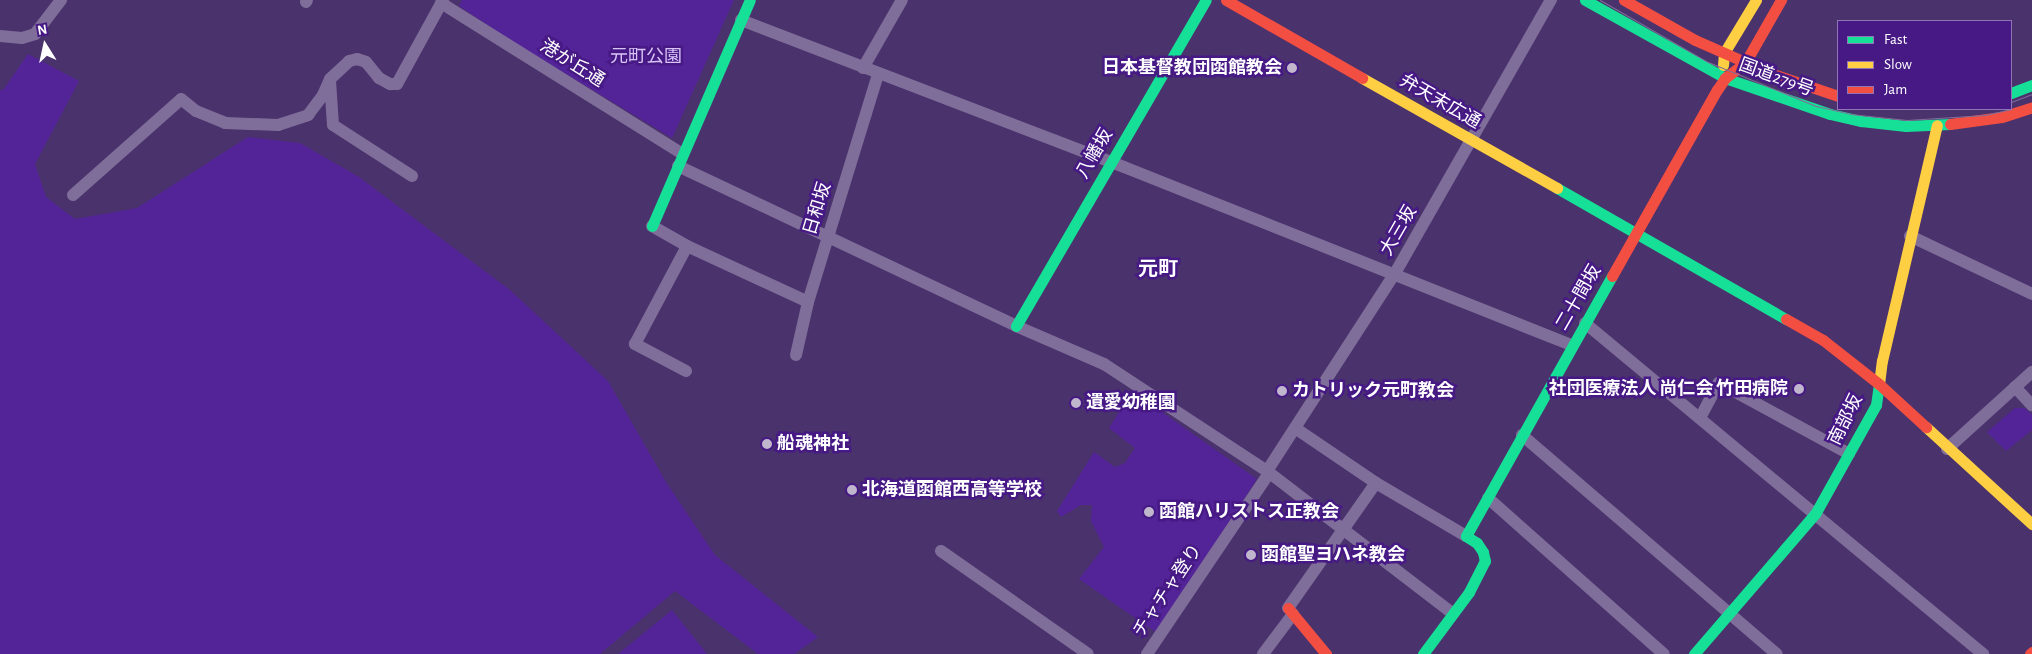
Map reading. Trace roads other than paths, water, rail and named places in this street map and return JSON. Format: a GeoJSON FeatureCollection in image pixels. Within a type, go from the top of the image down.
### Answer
{"type":"FeatureCollection","features":[{"type":"Feature","properties":{"kind":"main road"},"geometry":{"type":"LineString","coordinates":[[652,226],[750,0]]}},
{"type":"Feature","properties":{"kind":"main road","name":"八幡坂"},"geometry":{"type":"LineString","coordinates":[[1016,326],[1206,0]]}},
{"type":"Feature","properties":{"kind":"main road","name":"弁天末広通"},"geometry":{"type":"LineString","coordinates":[[1226,0],[1823,340],[1878,384],[2032,524]]}},
{"type":"Feature","properties":{"kind":"main road","name":"国道279号"},"geometry":{"type":"LineString","coordinates":[[1585,0],[1725,78],[1821,112],[1844,118],[1893,125],[1937,125],[1993,119],[2032,107]]}},
{"type":"Feature","properties":{"kind":"main road","name":"国道279号"},"geometry":{"type":"LineString","coordinates":[[1624,0],[1695,40],[1795,83],[1837,96]]}},
{"type":"Feature","properties":{"kind":"main road"},"geometry":{"type":"LineString","coordinates":[[1756,0],[1724,53],[1722,61],[1725,78],[1745,62],[1781,0]]}},
{"type":"Feature","properties":{"kind":"main road","name":"二十間坂"},"geometry":{"type":"LineString","coordinates":[[1466,536],[1572,345],[1725,78]]}},
{"type":"Feature","properties":{"kind":"main road"},"geometry":{"type":"LineString","coordinates":[[2012,93],[2032,85]]}},
{"type":"Feature","properties":{"kind":"main road","name":"南部坂"},"geometry":{"type":"LineString","coordinates":[[1694,654],[1814,514],[1876,404],[1878,384],[1910,236],[1937,125]]}},
{"type":"Feature","properties":{"kind":"main road"},"geometry":{"type":"LineString","coordinates":[[1423,654],[1468,592],[1485,561],[1483,552],[1477,543],[1466,536]]}},
{"type":"Feature","properties":{"kind":"main road"},"geometry":{"type":"LineString","coordinates":[[1291,611],[1326,654]]}},
{"type":"Feature","properties":{"kind":"street"},"geometry":{"type":"LineString","coordinates":[[0,36],[22,38],[35,34],[61,0]]}},
{"type":"Feature","properties":{"kind":"street"},"geometry":{"type":"LineString","coordinates":[[862,68],[902,0]]}},
{"type":"Feature","properties":{"kind":"street","name":"大三坂"},"geometry":{"type":"LineString","coordinates":[[1268,472],[1394,275],[1551,0]]}},
{"type":"Feature","properties":{"kind":"street"},"geometry":{"type":"LineString","coordinates":[[73,195],[182,99],[196,111],[225,122],[278,125],[308,115],[323,95],[330,79],[349,61],[357,59],[366,62],[379,78],[390,84],[397,84],[442,2]]}},
{"type":"Feature","properties":{"kind":"street","name":"港が丘通"},"geometry":{"type":"LineString","coordinates":[[442,2],[684,154]]}},
{"type":"Feature","properties":{"kind":"street"},"geometry":{"type":"LineString","coordinates":[[742,20],[1572,345]]}},
{"type":"Feature","properties":{"kind":"street","name":"日和坂"},"geometry":{"type":"LineString","coordinates":[[796,354],[808,302],[878,74]]}},
{"type":"Feature","properties":{"kind":"street"},"geometry":{"type":"LineString","coordinates":[[330,79],[333,125],[412,176]]}},
{"type":"Feature","properties":{"kind":"street"},"geometry":{"type":"LineString","coordinates":[[678,166],[1016,326],[1104,364],[1268,472],[1452,613]]}},
{"type":"Feature","properties":{"kind":"street"},"geometry":{"type":"LineString","coordinates":[[652,226],[687,246],[808,302]]}},
{"type":"Feature","properties":{"kind":"street"},"geometry":{"type":"LineString","coordinates":[[1910,236],[2032,294]]}},
{"type":"Feature","properties":{"kind":"street"},"geometry":{"type":"LineString","coordinates":[[686,372],[635,344],[687,246]]}},
{"type":"Feature","properties":{"kind":"street"},"geometry":{"type":"LineString","coordinates":[[1585,323],[1983,654]]}},
{"type":"Feature","properties":{"kind":"street"},"geometry":{"type":"LineString","coordinates":[[1947,448],[2032,372]]}},
{"type":"Feature","properties":{"kind":"street"},"geometry":{"type":"LineString","coordinates":[[1700,418],[1719,383],[1849,454]]}},
{"type":"Feature","properties":{"kind":"street"},"geometry":{"type":"LineString","coordinates":[[2015,387],[2032,405]]}},
{"type":"Feature","properties":{"kind":"street"},"geometry":{"type":"LineString","coordinates":[[1295,428],[1376,483],[1466,536]]}},
{"type":"Feature","properties":{"kind":"street"},"geometry":{"type":"LineString","coordinates":[[1522,435],[1777,654]]}},
{"type":"Feature","properties":{"kind":"street","name":"チャチャ登り"},"geometry":{"type":"LineString","coordinates":[[1147,654],[1268,472]]}},
{"type":"Feature","properties":{"kind":"street"},"geometry":{"type":"LineString","coordinates":[[1263,654],[1342,529],[1376,483]]}},
{"type":"Feature","properties":{"kind":"street"},"geometry":{"type":"LineString","coordinates":[[1488,498],[1664,654]]}},
{"type":"Feature","properties":{"kind":"street"},"geometry":{"type":"LineString","coordinates":[[941,551],[1088,654]]}},
{"type":"Feature","properties":{"kind":"tram line"},"geometry":{"type":"LineString","coordinates":[[1600,0],[1708,62],[1816,106],[1850,114],[1907,120],[1985,115],[2006,110]]}},
{"type":"Feature","properties":{"kind":"tram line"},"geometry":{"type":"LineString","coordinates":[[2012,102],[2032,94]]}},
{"type":"Feature","properties":{"kind":"place","name":"日本基督教団函館教会"},"geometry":{"type":"Point","coordinates":[1292,68]}},
{"type":"Feature","properties":{"kind":"place","name":"社団医療法人 尚仁会 竹田病院"},"geometry":{"type":"Point","coordinates":[1799,389]}},
{"type":"Feature","properties":{"kind":"place","name":"カトリック元町教会"},"geometry":{"type":"Point","coordinates":[1282,391]}},
{"type":"Feature","properties":{"kind":"place","name":"遺愛幼稚園"},"geometry":{"type":"Point","coordinates":[1076,403]}},
{"type":"Feature","properties":{"kind":"place","name":"船魂神社"},"geometry":{"type":"Point","coordinates":[767,444]}},
{"type":"Feature","properties":{"kind":"place","name":"北海道函館西高等学校"},"geometry":{"type":"Point","coordinates":[852,490]}},
{"type":"Feature","properties":{"kind":"place","name":"函館ハリストス正教会"},"geometry":{"type":"Point","coordinates":[1149,512]}},
{"type":"Feature","properties":{"kind":"place","name":"函館聖ヨハネ教会"},"geometry":{"type":"Point","coordinates":[1251,555]}},
{"type":"Feature","properties":{"kind":"district","name":"元町"},"geometry":{"type":"Point","coordinates":[1158,269]}},
{"type":"Feature","properties":{"kind":"park label","name":"元町公園"},"geometry":{"type":"Point","coordinates":[646,57]}}]}
